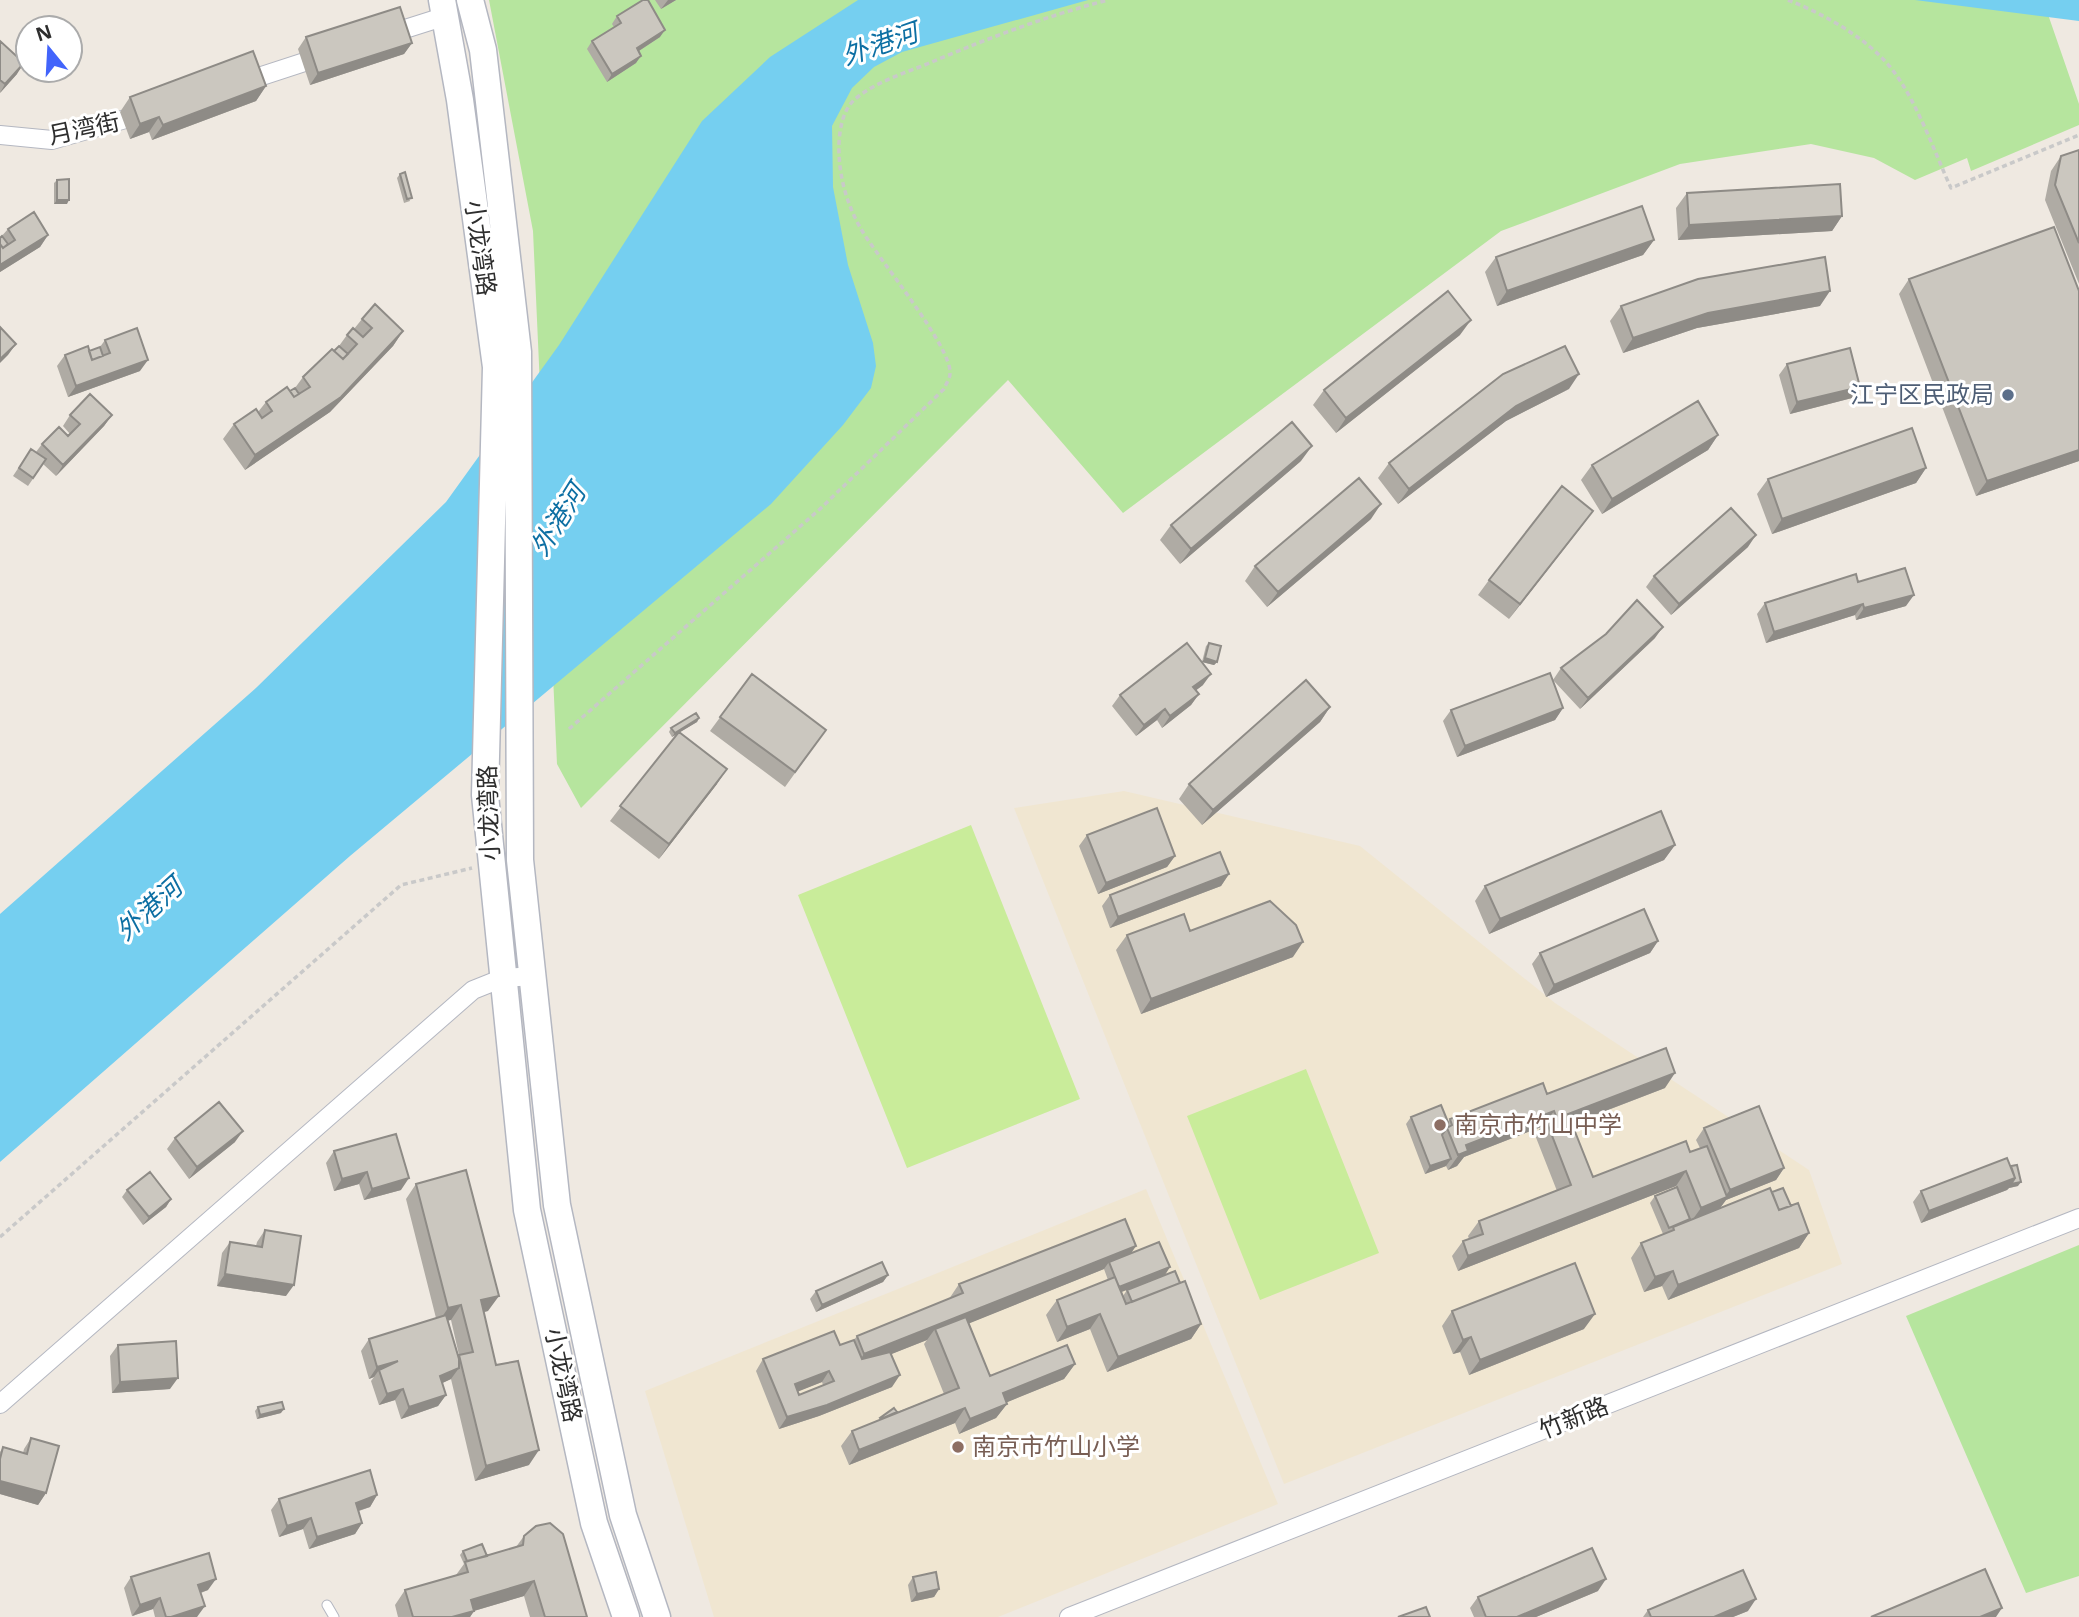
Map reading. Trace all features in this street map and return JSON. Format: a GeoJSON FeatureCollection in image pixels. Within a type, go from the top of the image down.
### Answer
{"type":"FeatureCollection","features":[{"type":"Feature","properties":{"kind":"main road","name":"小龙湾路"},"geometry":{"type":"LineString","coordinates":[[470,0],[482,50],[518,352],[520,860],[557,1205],[623,1515],[657,1617]]}},
{"type":"Feature","properties":{"kind":"main road","name":"小龙湾路"},"geometry":{"type":"LineString","coordinates":[[444,8],[496,367],[485,795],[527,1210],[594,1523],[626,1617]]}},
{"type":"Feature","properties":{"kind":"street"},"geometry":{"type":"LineString","coordinates":[[367,41],[444,8]]}},
{"type":"Feature","properties":{"kind":"street"},"geometry":{"type":"LineString","coordinates":[[222,89],[341,50]]}},
{"type":"Feature","properties":{"kind":"street","name":"月湾街"},"geometry":{"type":"LineString","coordinates":[[0,135],[52,140],[156,110]]}},
{"type":"Feature","properties":{"kind":"street"},"geometry":{"type":"LineString","coordinates":[[0,1404],[473,990],[503,978],[533,976]]}},
{"type":"Feature","properties":{"kind":"street","name":"竹新路"},"geometry":{"type":"LineString","coordinates":[[1069,1617],[2079,1218]]}},
{"type":"Feature","properties":{"kind":"lane"},"geometry":{"type":"LineString","coordinates":[[327,1605],[334,1617]]}},
{"type":"Feature","properties":{"kind":"path"},"geometry":{"type":"LineString","coordinates":[[569,729],[820,509],[944,388],[950,373],[942,349],[871,245],[846,198],[839,163],[839,139],[843,116],[853,101],[894,76],[971,46],[1108,0]]}},
{"type":"Feature","properties":{"kind":"path"},"geometry":{"type":"LineString","coordinates":[[1788,0],[1858,39],[1881,57],[1905,90],[1951,188],[2079,135]]}},
{"type":"Feature","properties":{"kind":"path"},"geometry":{"type":"LineString","coordinates":[[0,1237],[401,884],[490,864]]}},
{"type":"Feature","properties":{"kind":"shaded area","name":"南京市竹山中学"},"geometry":{"type":"Polygon","coordinates":[[[1124,791],[1360,846],[1555,1003],[1809,1170],[1842,1264],[1284,1484],[1014,808],[1124,791]]]}},
{"type":"Feature","properties":{"kind":"shaded area","name":"南京市竹山小学"},"geometry":{"type":"Polygon","coordinates":[[[1146,1189],[1278,1504],[998,1617],[714,1617],[645,1391],[1146,1189]]]}},
{"type":"Feature","properties":{"kind":"green space"},"geometry":{"type":"Polygon","coordinates":[[[489,0],[2043,0],[2079,104],[2079,125],[1971,171],[1967,158],[1915,180],[1874,158],[1811,144],[1680,164],[1501,231],[1123,513],[1008,380],[581,808],[557,764],[533,231],[489,0]]]}},
{"type":"Feature","properties":{"kind":"green space"},"geometry":{"type":"Polygon","coordinates":[[[971,825],[1080,1099],[907,1168],[798,895],[971,825]]]}},
{"type":"Feature","properties":{"kind":"green space"},"geometry":{"type":"Polygon","coordinates":[[[1306,1069],[1379,1253],[1260,1300],[1187,1116],[1306,1069]]]}},
{"type":"Feature","properties":{"kind":"green space"},"geometry":{"type":"Polygon","coordinates":[[[2079,1245],[2079,1576],[2026,1593],[1906,1316],[2079,1245]]]}},
{"type":"Feature","properties":{"kind":"water","name":"外港河"},"geometry":{"type":"Polygon","coordinates":[[[858,0],[1088,0],[902,52],[874,67],[852,88],[832,126],[833,187],[848,265],[873,343],[876,366],[871,388],[843,425],[771,504],[350,856],[0,1162],[0,914],[257,687],[446,502],[559,345],[702,121],[770,57],[858,0]]]}},
{"type":"Feature","properties":{"kind":"water"},"geometry":{"type":"Polygon","coordinates":[[[1915,0],[2079,0],[2079,21],[1915,0]]]}},
{"type":"Feature","properties":{"kind":"building"},"geometry":{"type":"Polygon","coordinates":[[[643,0],[648,0],[665,30],[637,48],[641,56],[612,74],[592,41],[621,23],[617,16],[643,0]]]}},
{"type":"Feature","properties":{"kind":"building"},"geometry":{"type":"Polygon","coordinates":[[[400,7],[412,43],[318,73],[306,37],[400,7]]]}},
{"type":"Feature","properties":{"kind":"building"},"geometry":{"type":"Polygon","coordinates":[[[0,41],[14,54],[14,74],[5,84],[0,80],[0,41]]]}},
{"type":"Feature","properties":{"kind":"building"},"geometry":{"type":"Polygon","coordinates":[[[253,51],[266,86],[163,125],[159,117],[140,124],[130,97],[253,51]]]}},
{"type":"Feature","properties":{"kind":"building"},"geometry":{"type":"Polygon","coordinates":[[[2079,150],[2079,243],[2055,185],[2061,156],[2079,150]]]}},
{"type":"Feature","properties":{"kind":"building"},"geometry":{"type":"Polygon","coordinates":[[[405,172],[412,198],[407,199],[400,174],[405,172]]]}},
{"type":"Feature","properties":{"kind":"building"},"geometry":{"type":"Polygon","coordinates":[[[69,179],[69,200],[57,200],[57,180],[69,179]]]}},
{"type":"Feature","properties":{"kind":"building"},"geometry":{"type":"Polygon","coordinates":[[[1840,184],[1842,216],[1689,225],[1687,193],[1840,184]]]}},
{"type":"Feature","properties":{"kind":"building"},"geometry":{"type":"Polygon","coordinates":[[[1642,206],[1654,240],[1507,291],[1496,257],[1642,206]]]}},
{"type":"Feature","properties":{"kind":"building"},"geometry":{"type":"Polygon","coordinates":[[[34,212],[48,235],[0,265],[0,244],[3,248],[15,240],[8,229],[34,212]]]}},
{"type":"Feature","properties":{"kind":"building","name":"江宁区民政局"},"geometry":{"type":"Polygon","coordinates":[[[2054,227],[2079,291],[2079,450],[1987,481],[1909,279],[2054,227]]]}},
{"type":"Feature","properties":{"kind":"building"},"geometry":{"type":"Polygon","coordinates":[[[2,236],[8,244],[3,248],[0,244],[2,236]]]}},
{"type":"Feature","properties":{"kind":"building"},"geometry":{"type":"Polygon","coordinates":[[[1825,257],[1830,291],[1708,313],[1633,338],[1621,306],[1698,279],[1825,257]]]}},
{"type":"Feature","properties":{"kind":"building"},"geometry":{"type":"Polygon","coordinates":[[[1448,291],[1471,320],[1346,418],[1324,390],[1448,291]]]}},
{"type":"Feature","properties":{"kind":"building"},"geometry":{"type":"Polygon","coordinates":[[[375,304],[403,331],[341,397],[255,455],[234,424],[256,409],[262,418],[272,411],[266,402],[287,387],[294,397],[310,387],[303,377],[332,349],[343,359],[357,344],[347,335],[353,328],[363,337],[372,328],[362,319],[375,304]]]}},
{"type":"Feature","properties":{"kind":"building"},"geometry":{"type":"Polygon","coordinates":[[[0,327],[16,344],[0,359],[0,327]]]}},
{"type":"Feature","properties":{"kind":"building"},"geometry":{"type":"Polygon","coordinates":[[[137,328],[148,360],[76,386],[65,355],[88,346],[92,360],[110,353],[105,340],[137,328]]]}},
{"type":"Feature","properties":{"kind":"building"},"geometry":{"type":"Polygon","coordinates":[[[339,346],[348,354],[343,359],[334,351],[339,346]]]}},
{"type":"Feature","properties":{"kind":"building"},"geometry":{"type":"Polygon","coordinates":[[[1565,346],[1579,374],[1516,406],[1409,489],[1389,463],[1503,374],[1565,346]]]}},
{"type":"Feature","properties":{"kind":"building"},"geometry":{"type":"Polygon","coordinates":[[[100,347],[103,356],[92,360],[89,351],[100,347]]]}},
{"type":"Feature","properties":{"kind":"building"},"geometry":{"type":"Polygon","coordinates":[[[1850,348],[1860,387],[1797,402],[1787,364],[1850,348]]]}},
{"type":"Feature","properties":{"kind":"building"},"geometry":{"type":"Polygon","coordinates":[[[295,388],[299,394],[294,397],[290,391],[295,388]]]}},
{"type":"Feature","properties":{"kind":"building"},"geometry":{"type":"Polygon","coordinates":[[[90,394],[112,415],[63,465],[42,444],[59,427],[68,436],[80,424],[70,415],[90,394]]]}},
{"type":"Feature","properties":{"kind":"building"},"geometry":{"type":"Polygon","coordinates":[[[1698,401],[1718,435],[1612,499],[1592,465],[1698,401]]]}},
{"type":"Feature","properties":{"kind":"building"},"geometry":{"type":"Polygon","coordinates":[[[1292,422],[1312,446],[1191,549],[1171,525],[1292,422]]]}},
{"type":"Feature","properties":{"kind":"building"},"geometry":{"type":"Polygon","coordinates":[[[1912,428],[1926,468],[1782,519],[1768,479],[1912,428]]]}},
{"type":"Feature","properties":{"kind":"building"},"geometry":{"type":"Polygon","coordinates":[[[31,449],[46,459],[33,478],[19,468],[31,449]]]}},
{"type":"Feature","properties":{"kind":"building"},"geometry":{"type":"Polygon","coordinates":[[[1359,478],[1381,504],[1278,592],[1255,566],[1359,478]]]}},
{"type":"Feature","properties":{"kind":"building"},"geometry":{"type":"Polygon","coordinates":[[[1562,486],[1593,511],[1520,604],[1489,580],[1562,486]]]}},
{"type":"Feature","properties":{"kind":"building"},"geometry":{"type":"Polygon","coordinates":[[[1731,508],[1756,535],[1679,604],[1654,576],[1731,508]]]}},
{"type":"Feature","properties":{"kind":"building"},"geometry":{"type":"Polygon","coordinates":[[[1905,568],[1914,595],[1864,608],[1863,604],[1774,632],[1765,603],[1856,574],[1858,582],[1905,568]]]}},
{"type":"Feature","properties":{"kind":"building"},"geometry":{"type":"Polygon","coordinates":[[[1637,600],[1663,627],[1588,698],[1561,668],[1606,634],[1637,600]]]}},
{"type":"Feature","properties":{"kind":"building"},"geometry":{"type":"Polygon","coordinates":[[[1187,643],[1211,674],[1193,687],[1199,694],[1170,716],[1165,709],[1144,725],[1120,695],[1187,643]]]}},
{"type":"Feature","properties":{"kind":"building"},"geometry":{"type":"Polygon","coordinates":[[[1209,643],[1221,646],[1217,662],[1205,658],[1209,643]]]}},
{"type":"Feature","properties":{"kind":"building"},"geometry":{"type":"Polygon","coordinates":[[[1550,673],[1563,708],[1465,746],[1451,710],[1550,673]]]}},
{"type":"Feature","properties":{"kind":"building"},"geometry":{"type":"Polygon","coordinates":[[[752,674],[826,730],[795,772],[720,717],[752,674]]]}},
{"type":"Feature","properties":{"kind":"building"},"geometry":{"type":"Polygon","coordinates":[[[1306,680],[1330,707],[1213,810],[1189,784],[1306,680]]]}},
{"type":"Feature","properties":{"kind":"building"},"geometry":{"type":"Polygon","coordinates":[[[696,713],[699,718],[675,733],[671,728],[696,713]]]}},
{"type":"Feature","properties":{"kind":"building"},"geometry":{"type":"Polygon","coordinates":[[[679,732],[727,769],[669,844],[620,806],[679,732]]]}},
{"type":"Feature","properties":{"kind":"building"},"geometry":{"type":"Polygon","coordinates":[[[1157,808],[1175,856],[1106,883],[1087,835],[1157,808]]]}},
{"type":"Feature","properties":{"kind":"building"},"geometry":{"type":"Polygon","coordinates":[[[1661,811],[1675,845],[1500,919],[1485,886],[1661,811]]]}},
{"type":"Feature","properties":{"kind":"building"},"geometry":{"type":"Polygon","coordinates":[[[1220,852],[1229,874],[1118,917],[1110,895],[1220,852]]]}},
{"type":"Feature","properties":{"kind":"building"},"geometry":{"type":"Polygon","coordinates":[[[1270,901],[1296,925],[1303,942],[1151,999],[1127,935],[1184,914],[1190,931],[1270,901]]]}},
{"type":"Feature","properties":{"kind":"building"},"geometry":{"type":"Polygon","coordinates":[[[1644,909],[1658,941],[1554,985],[1540,953],[1644,909]]]}},
{"type":"Feature","properties":{"kind":"building"},"geometry":{"type":"Polygon","coordinates":[[[1666,1048],[1675,1073],[1568,1114],[1593,1177],[1686,1141],[1690,1152],[1707,1146],[1727,1197],[1701,1208],[1686,1171],[1468,1256],[1463,1241],[1483,1234],[1479,1221],[1571,1185],[1546,1120],[1556,1116],[1554,1111],[1466,1145],[1468,1151],[1458,1155],[1447,1128],[1452,1125],[1450,1119],[1543,1083],[1547,1094],[1666,1048]]]}},
{"type":"Feature","properties":{"kind":"building"},"geometry":{"type":"Polygon","coordinates":[[[219,1102],[243,1131],[197,1167],[175,1138],[219,1102]]]}},
{"type":"Feature","properties":{"kind":"building"},"geometry":{"type":"Polygon","coordinates":[[[1441,1105],[1448,1122],[1442,1135],[1451,1159],[1430,1166],[1411,1117],[1441,1105]]]}},
{"type":"Feature","properties":{"kind":"building"},"geometry":{"type":"Polygon","coordinates":[[[1759,1106],[1784,1168],[1730,1190],[1704,1128],[1759,1106]]]}},
{"type":"Feature","properties":{"kind":"building"},"geometry":{"type":"Polygon","coordinates":[[[396,1134],[409,1178],[372,1189],[367,1172],[342,1179],[334,1151],[396,1134]]]}},
{"type":"Feature","properties":{"kind":"building"},"geometry":{"type":"Polygon","coordinates":[[[2007,1158],[2015,1178],[1929,1211],[1921,1191],[2007,1158]]]}},
{"type":"Feature","properties":{"kind":"building"},"geometry":{"type":"Polygon","coordinates":[[[2017,1165],[2021,1182],[2011,1184],[2015,1178],[2011,1166],[2017,1165]]]}},
{"type":"Feature","properties":{"kind":"building"},"geometry":{"type":"Polygon","coordinates":[[[466,1170],[499,1296],[481,1300],[496,1365],[518,1361],[539,1450],[486,1466],[459,1355],[473,1352],[461,1305],[448,1308],[416,1184],[466,1170]]]}},
{"type":"Feature","properties":{"kind":"building"},"geometry":{"type":"Polygon","coordinates":[[[150,1172],[171,1199],[149,1217],[127,1190],[150,1172]]]}},
{"type":"Feature","properties":{"kind":"building"},"geometry":{"type":"Polygon","coordinates":[[[1677,1187],[1690,1219],[1669,1228],[1655,1196],[1677,1187]]]}},
{"type":"Feature","properties":{"kind":"building"},"geometry":{"type":"Polygon","coordinates":[[[1770,1188],[1779,1210],[1798,1203],[1809,1233],[1678,1285],[1673,1271],[1655,1277],[1641,1243],[1674,1230],[1673,1227],[1770,1188]]]}},
{"type":"Feature","properties":{"kind":"building"},"geometry":{"type":"Polygon","coordinates":[[[1783,1188],[1791,1206],[1779,1210],[1772,1192],[1783,1188]]]}},
{"type":"Feature","properties":{"kind":"building"},"geometry":{"type":"Polygon","coordinates":[[[1125,1219],[1136,1246],[864,1354],[857,1336],[963,1293],[959,1284],[1125,1219]]]}},
{"type":"Feature","properties":{"kind":"building"},"geometry":{"type":"Polygon","coordinates":[[[265,1230],[301,1236],[294,1285],[225,1274],[230,1242],[262,1247],[265,1230]]]}},
{"type":"Feature","properties":{"kind":"building"},"geometry":{"type":"Polygon","coordinates":[[[1159,1242],[1170,1267],[1119,1287],[1109,1262],[1159,1242]]]}},
{"type":"Feature","properties":{"kind":"building"},"geometry":{"type":"Polygon","coordinates":[[[882,1262],[888,1275],[822,1305],[816,1291],[882,1262]]]}},
{"type":"Feature","properties":{"kind":"building"},"geometry":{"type":"Polygon","coordinates":[[[1575,1263],[1595,1314],[1480,1360],[1471,1337],[1463,1340],[1452,1311],[1575,1263]]]}},
{"type":"Feature","properties":{"kind":"building"},"geometry":{"type":"Polygon","coordinates":[[[1175,1271],[1180,1283],[1132,1302],[1127,1290],[1175,1271]]]}},
{"type":"Feature","properties":{"kind":"building"},"geometry":{"type":"Polygon","coordinates":[[[1115,1277],[1126,1304],[1185,1281],[1201,1324],[1118,1357],[1100,1314],[1067,1327],[1057,1300],[1115,1277]]]}},
{"type":"Feature","properties":{"kind":"building"},"geometry":{"type":"Polygon","coordinates":[[[446,1315],[459,1359],[459,1368],[440,1376],[446,1395],[409,1407],[403,1389],[387,1394],[379,1370],[398,1361],[377,1367],[369,1339],[446,1315]]]}},
{"type":"Feature","properties":{"kind":"building"},"geometry":{"type":"Polygon","coordinates":[[[966,1317],[990,1376],[1067,1345],[1075,1364],[1003,1393],[1007,1404],[970,1419],[965,1408],[859,1450],[852,1431],[959,1388],[935,1329],[966,1317]]]}},
{"type":"Feature","properties":{"kind":"building"},"geometry":{"type":"Polygon","coordinates":[[[834,1331],[840,1345],[854,1340],[862,1359],[890,1352],[900,1375],[827,1405],[787,1417],[763,1359],[834,1331]],[[829,1371],[795,1384],[799,1395],[834,1381],[829,1371]]]}},
{"type":"Feature","properties":{"kind":"building"},"geometry":{"type":"Polygon","coordinates":[[[176,1341],[178,1378],[120,1382],[118,1345],[176,1341]]]}},
{"type":"Feature","properties":{"kind":"building"},"geometry":{"type":"Polygon","coordinates":[[[282,1402],[284,1409],[260,1415],[258,1407],[282,1402]]]}},
{"type":"Feature","properties":{"kind":"building"},"geometry":{"type":"Polygon","coordinates":[[[894,1408],[897,1412],[880,1418],[894,1408]]]}},
{"type":"Feature","properties":{"kind":"building"},"geometry":{"type":"Polygon","coordinates":[[[31,1438],[59,1446],[46,1493],[0,1481],[3,1447],[27,1454],[31,1438]]]}},
{"type":"Feature","properties":{"kind":"building"},"geometry":{"type":"Polygon","coordinates":[[[370,1470],[377,1495],[356,1503],[362,1523],[317,1537],[311,1518],[287,1526],[279,1499],[370,1470]]]}},
{"type":"Feature","properties":{"kind":"building"},"geometry":{"type":"Polygon","coordinates":[[[550,1523],[563,1534],[587,1617],[545,1617],[534,1581],[471,1600],[474,1611],[452,1617],[413,1617],[405,1590],[468,1572],[465,1562],[523,1545],[524,1536],[536,1526],[550,1523]]]}},
{"type":"Feature","properties":{"kind":"building"},"geometry":{"type":"Polygon","coordinates":[[[482,1544],[487,1556],[467,1561],[463,1551],[482,1544]]]}},
{"type":"Feature","properties":{"kind":"building"},"geometry":{"type":"Polygon","coordinates":[[[1592,1548],[1606,1579],[1517,1617],[1486,1617],[1478,1597],[1592,1548]]]}},
{"type":"Feature","properties":{"kind":"building"},"geometry":{"type":"Polygon","coordinates":[[[209,1553],[216,1579],[198,1585],[205,1606],[166,1617],[160,1598],[140,1605],[131,1577],[209,1553]]]}},
{"type":"Feature","properties":{"kind":"building"},"geometry":{"type":"Polygon","coordinates":[[[1985,1569],[2002,1608],[1980,1617],[1871,1617],[1985,1569]]]}},
{"type":"Feature","properties":{"kind":"building"},"geometry":{"type":"Polygon","coordinates":[[[1743,1570],[1756,1599],[1714,1617],[1651,1617],[1648,1610],[1743,1570]]]}},
{"type":"Feature","properties":{"kind":"building"},"geometry":{"type":"Polygon","coordinates":[[[936,1572],[939,1589],[917,1594],[913,1577],[936,1572]]]}},
{"type":"Feature","properties":{"kind":"building"},"geometry":{"type":"Polygon","coordinates":[[[1426,1607],[1430,1617],[1398,1617],[1426,1607]]]}},
{"type":"Feature","properties":{"kind":"place","name":"江宁区民政局"},"geometry":{"type":"Point","coordinates":[2008,395]}},
{"type":"Feature","properties":{"kind":"place","name":"南京市竹山中学"},"geometry":{"type":"Point","coordinates":[1440,1125]}},
{"type":"Feature","properties":{"kind":"place","name":"南京市竹山小学"},"geometry":{"type":"Point","coordinates":[958,1447]}}]}
